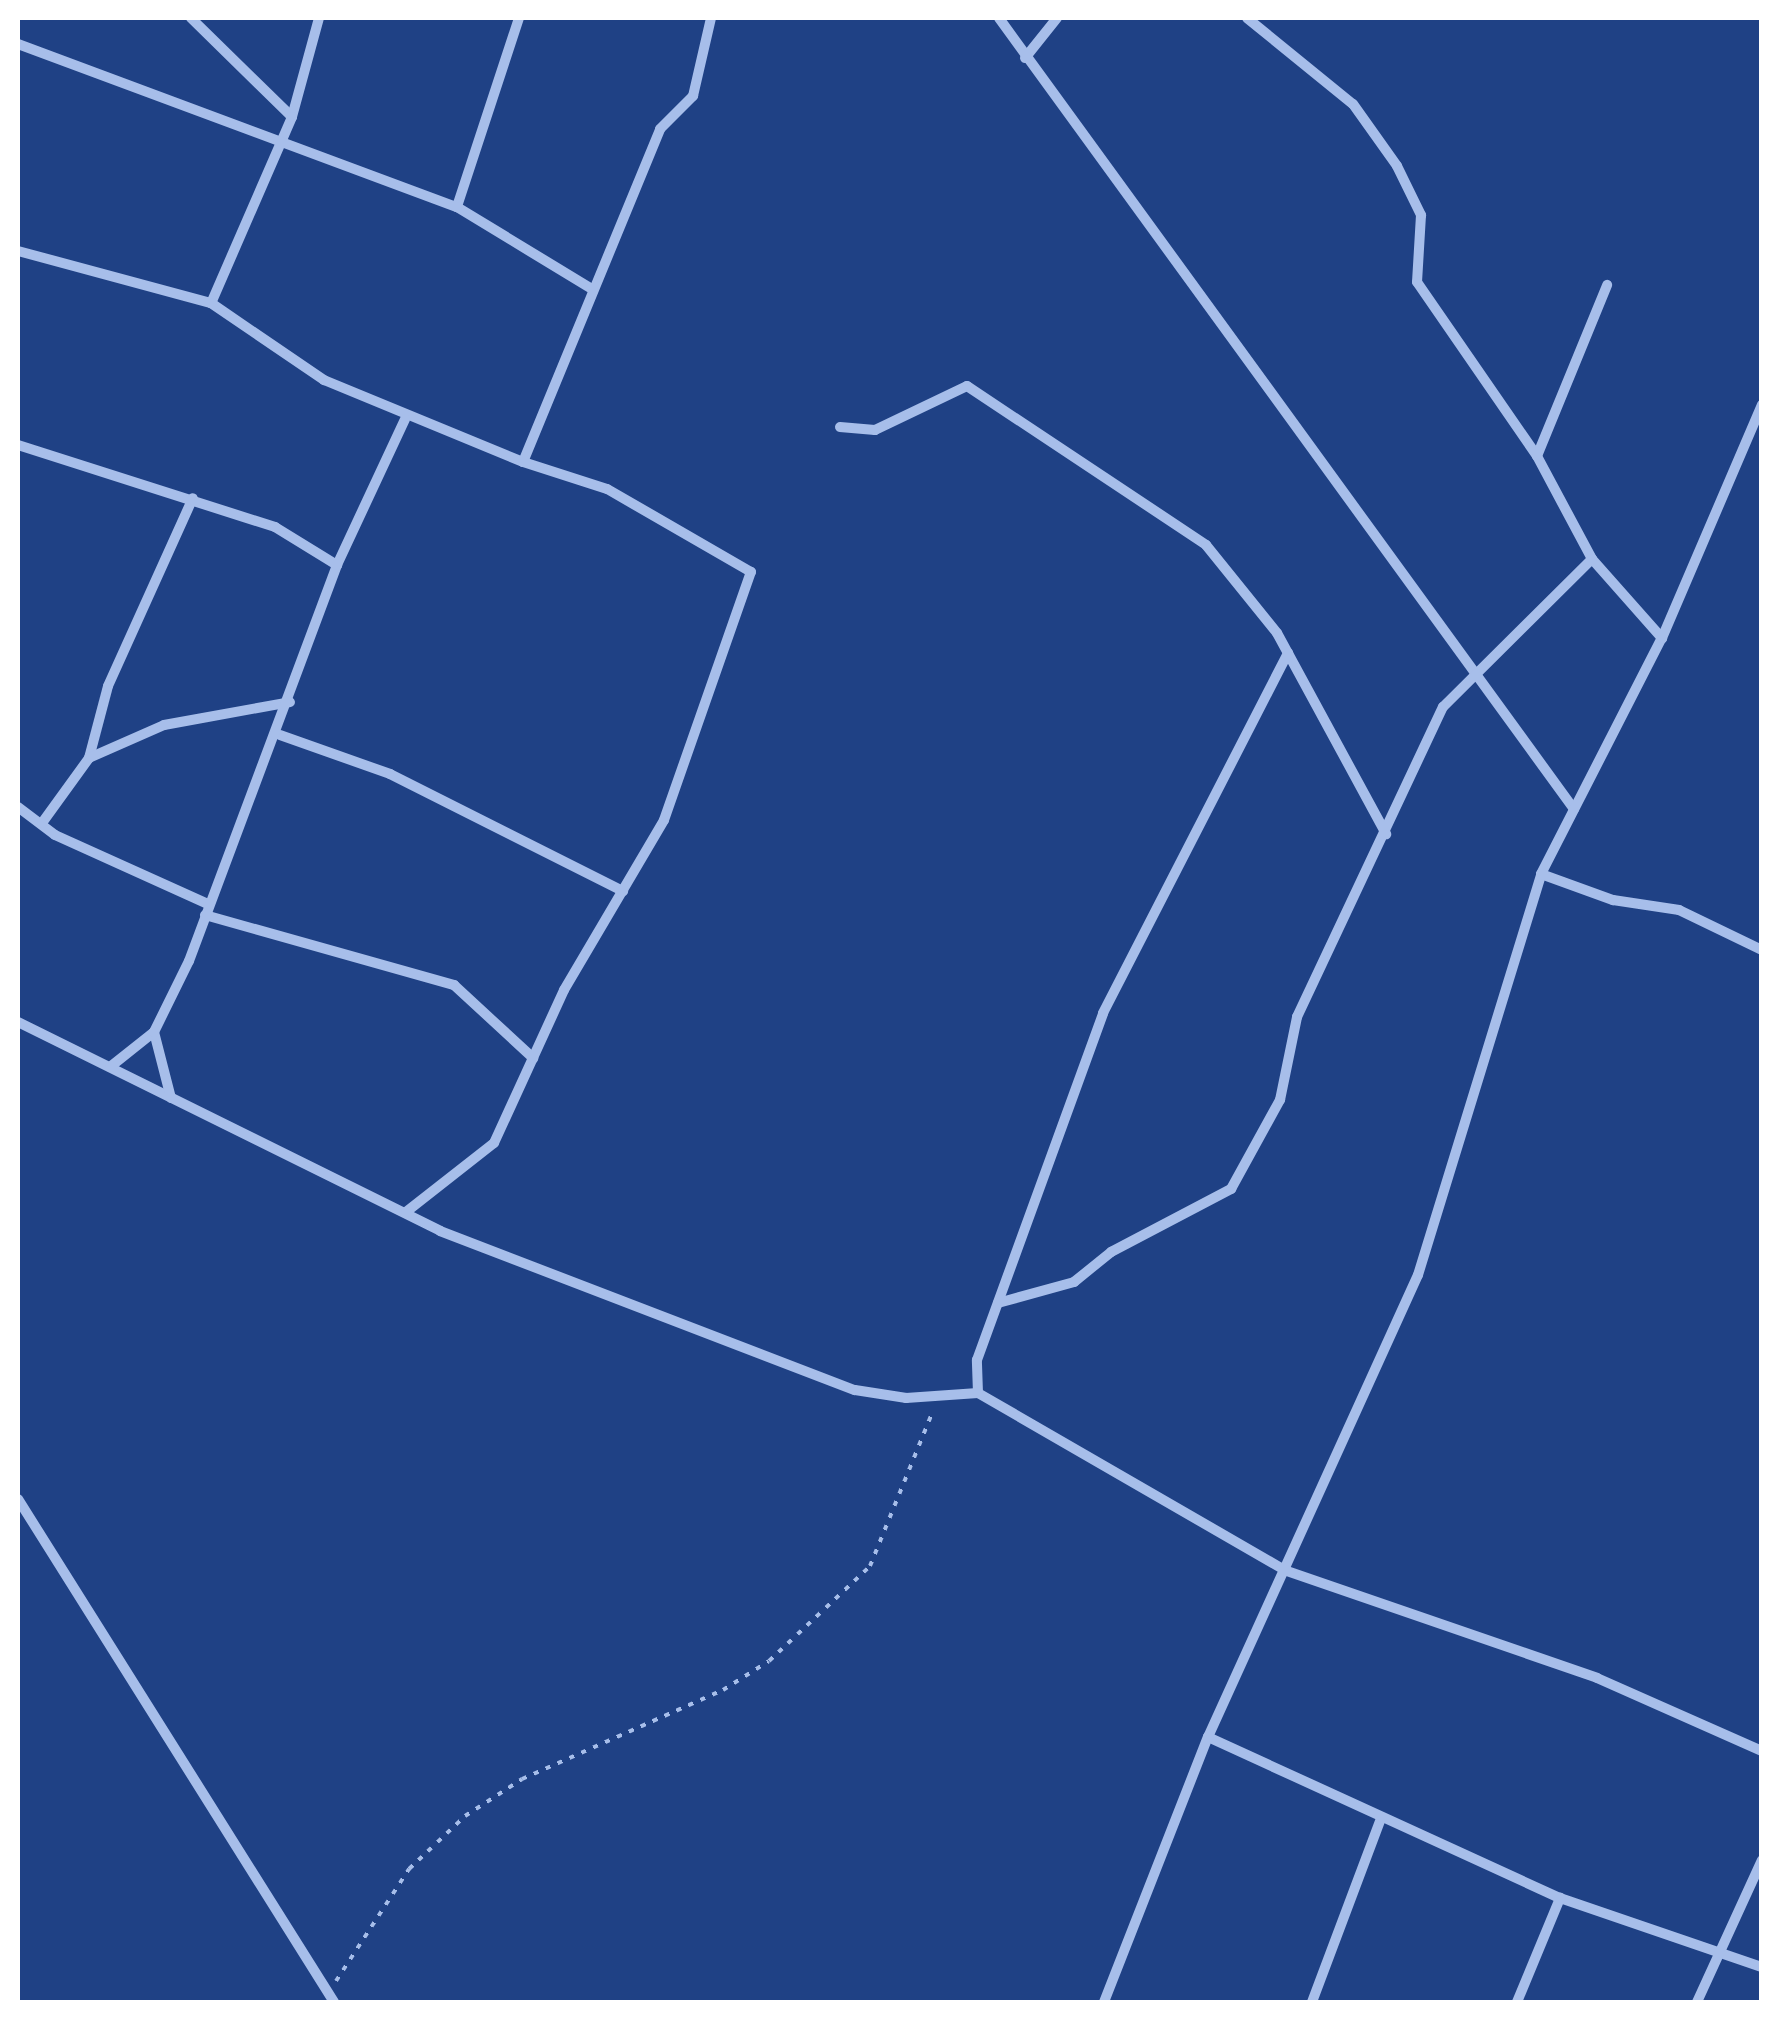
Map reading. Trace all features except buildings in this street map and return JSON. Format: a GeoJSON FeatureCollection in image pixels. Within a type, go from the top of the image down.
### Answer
{"type":"FeatureCollection","features":[{"type":"Feature","properties":{"kind":"street"},"geometry":{"type":"LineString","coordinates":[[191,18],[292,117]]}},
{"type":"Feature","properties":{"kind":"street"},"geometry":{"type":"LineString","coordinates":[[211,302],[292,117],[319,18]]}},
{"type":"Feature","properties":{"kind":"street"},"geometry":{"type":"LineString","coordinates":[[456,207],[518,18]]}},
{"type":"Feature","properties":{"kind":"street"},"geometry":{"type":"LineString","coordinates":[[523,462],[590,288],[660,130],[693,96],[710,18]]}},
{"type":"Feature","properties":{"kind":"street"},"geometry":{"type":"LineString","coordinates":[[999,18],[1574,809]]}},
{"type":"Feature","properties":{"kind":"street"},"geometry":{"type":"LineString","coordinates":[[1026,58],[1057,18]]}},
{"type":"Feature","properties":{"kind":"street"},"geometry":{"type":"LineString","coordinates":[[1247,18],[1353,104],[1396,166],[1422,215],[1418,282],[1537,456],[1592,559],[1662,638]]}},
{"type":"Feature","properties":{"kind":"street"},"geometry":{"type":"LineString","coordinates":[[18,44],[456,207],[590,288]]}},
{"type":"Feature","properties":{"kind":"street"},"geometry":{"type":"LineString","coordinates":[[18,251],[211,302],[324,380],[405,419],[607,490],[750,572],[664,820],[534,1058],[494,1144],[406,1212]]}},
{"type":"Feature","properties":{"kind":"street"},"geometry":{"type":"LineString","coordinates":[[1537,456],[1606,285]]}},
{"type":"Feature","properties":{"kind":"street"},"geometry":{"type":"LineString","coordinates":[[840,427],[875,430],[966,386],[984,393],[1093,476],[1206,545],[1288,653],[1386,834]]}},
{"type":"Feature","properties":{"kind":"street"},"geometry":{"type":"LineString","coordinates":[[1104,2002],[1208,1736],[1418,1275],[1541,874],[1662,638],[1762,405]]}},
{"type":"Feature","properties":{"kind":"street"},"geometry":{"type":"LineString","coordinates":[[110,1068],[154,1032],[280,735],[337,565],[405,419]]}},
{"type":"Feature","properties":{"kind":"street"},"geometry":{"type":"LineString","coordinates":[[18,445],[275,527],[337,565]]}},
{"type":"Feature","properties":{"kind":"street"},"geometry":{"type":"LineString","coordinates":[[42,823],[88,758],[108,686],[193,498]]}},
{"type":"Feature","properties":{"kind":"street"},"geometry":{"type":"LineString","coordinates":[[998,1304],[1074,1282],[1111,1252],[1231,1189],[1280,1100],[1298,1017],[1443,707],[1475,672],[1508,652],[1574,566],[1592,559]]}},
{"type":"Feature","properties":{"kind":"street"},"geometry":{"type":"LineString","coordinates":[[978,1392],[978,1360],[1103,1014],[1288,653]]}},
{"type":"Feature","properties":{"kind":"street"},"geometry":{"type":"LineString","coordinates":[[88,758],[164,724],[290,702]]}},
{"type":"Feature","properties":{"kind":"street"},"geometry":{"type":"LineString","coordinates":[[280,735],[390,774],[623,891]]}},
{"type":"Feature","properties":{"kind":"street"},"geometry":{"type":"LineString","coordinates":[[18,807],[206,910],[454,985],[534,1058]]}},
{"type":"Feature","properties":{"kind":"street"},"geometry":{"type":"LineString","coordinates":[[1541,874],[1613,900],[1680,910],[1762,950]]}},
{"type":"Feature","properties":{"kind":"street"},"geometry":{"type":"LineString","coordinates":[[18,1022],[406,1212],[676,1328],[855,1390],[941,1395],[978,1392],[1284,1570],[1597,1678],[1762,1750]]}},
{"type":"Feature","properties":{"kind":"street"},"geometry":{"type":"LineString","coordinates":[[154,1032],[171,1098]]}},
{"type":"Feature","properties":{"kind":"street"},"geometry":{"type":"LineString","coordinates":[[18,1499],[334,2002]]}},
{"type":"Feature","properties":{"kind":"street"},"geometry":{"type":"LineString","coordinates":[[1208,1736],[1380,1821],[1560,1898],[1718,1948],[1762,1967]]}},
{"type":"Feature","properties":{"kind":"street"},"geometry":{"type":"LineString","coordinates":[[1312,2002],[1380,1821]]}},
{"type":"Feature","properties":{"kind":"street"},"geometry":{"type":"LineString","coordinates":[[1697,2002],[1718,1948],[1762,1860]]}},
{"type":"Feature","properties":{"kind":"street"},"geometry":{"type":"LineString","coordinates":[[1517,2002],[1560,1898]]}},
{"type":"Feature","properties":{"kind":"path"},"geometry":{"type":"LineString","coordinates":[[327,1992],[409,1869],[465,1816],[522,1779],[723,1690],[769,1661],[870,1566],[941,1395]]}}]}
